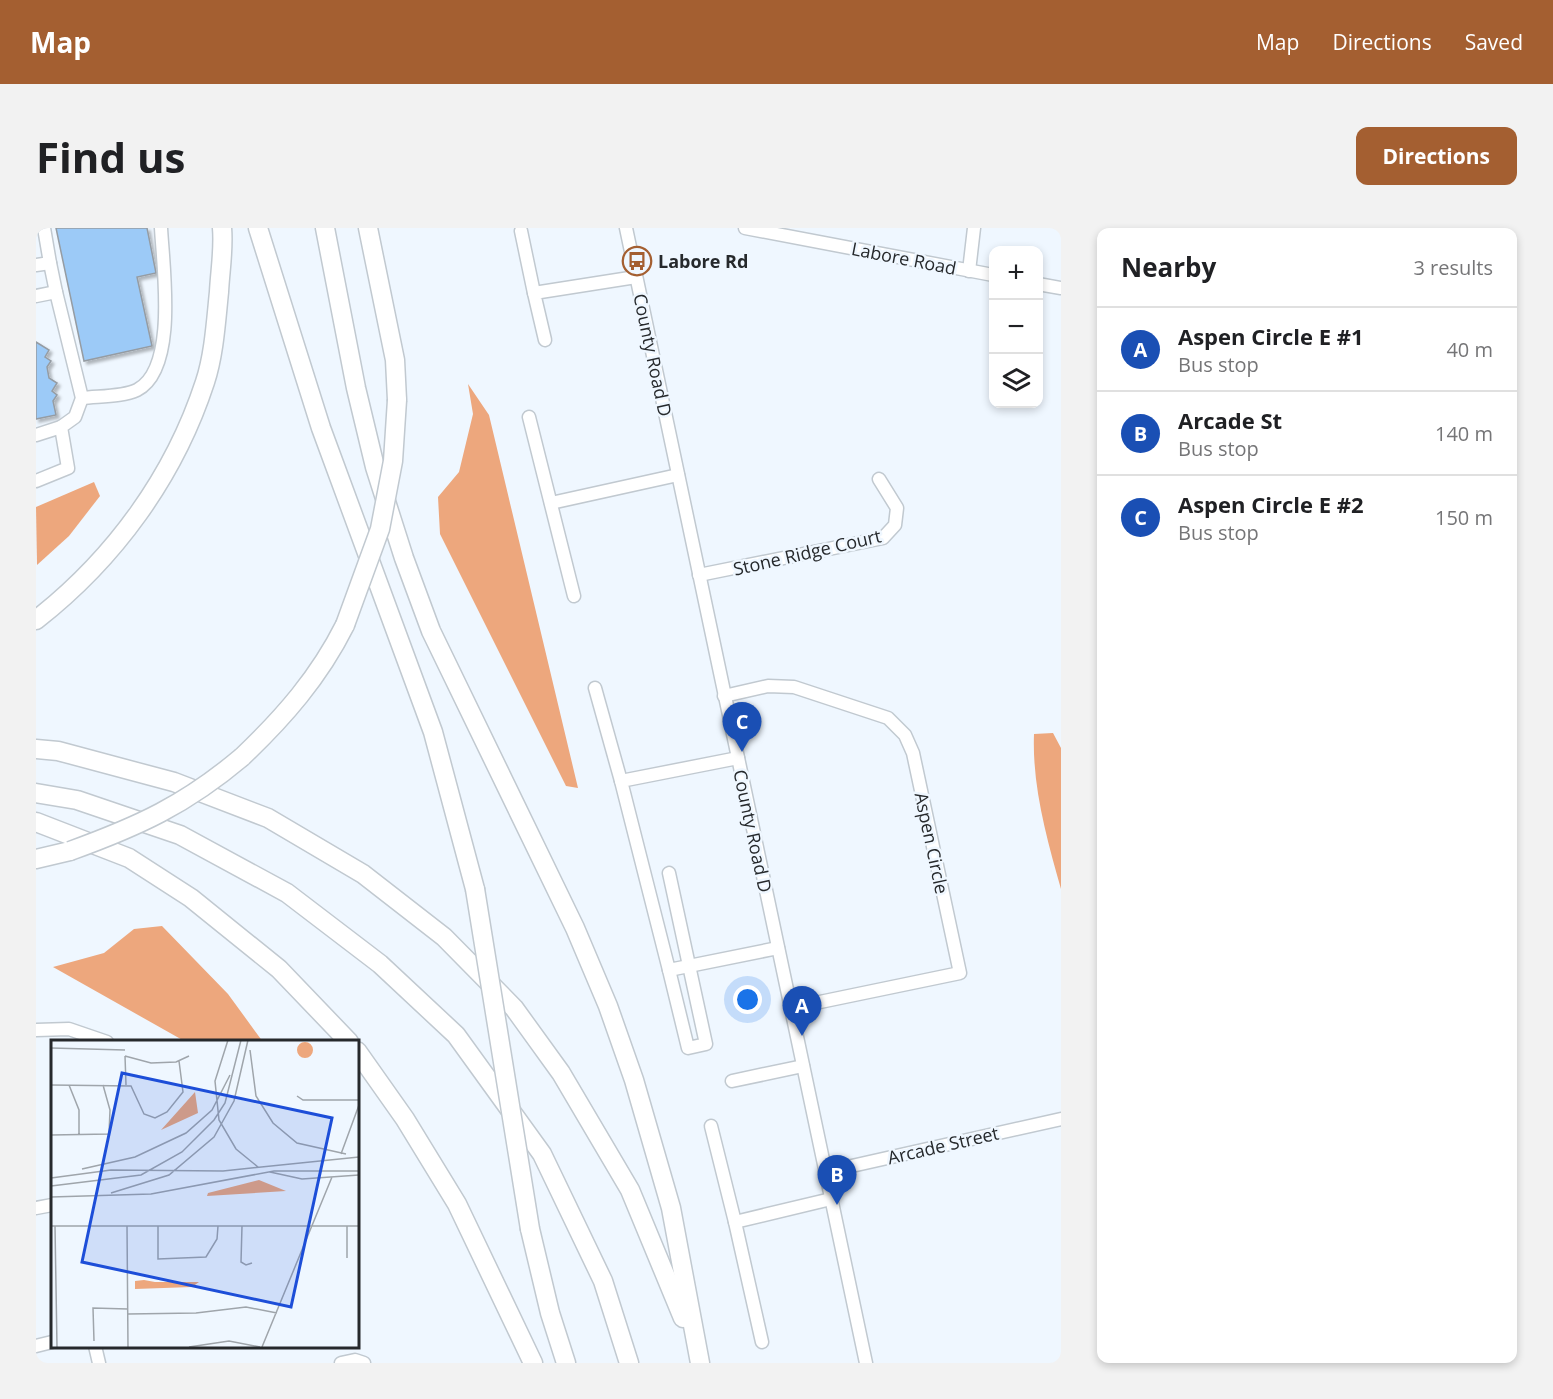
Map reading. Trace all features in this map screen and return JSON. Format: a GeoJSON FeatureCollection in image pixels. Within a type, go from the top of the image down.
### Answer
{"type":"FeatureCollection","features":[{"type":"Feature","properties":{"kind":"highway"},"geometry":{"type":"LineString","coordinates":[[36,620],[74,590],[129,527],[172,463],[206,381],[217,312],[222,228]]}},
{"type":"Feature","properties":{"kind":"highway"},"geometry":{"type":"LineString","coordinates":[[258,228],[325,439],[434,732],[475,889],[530,1229],[550,1313],[566,1363]]}},
{"type":"Feature","properties":{"kind":"highway"},"geometry":{"type":"LineString","coordinates":[[326,228],[356,388],[375,467],[404,558],[431,631],[574,928],[608,1006],[634,1080],[670,1208],[698,1357]]}},
{"type":"Feature","properties":{"kind":"highway"},"geometry":{"type":"LineString","coordinates":[[36,859],[70,851],[122,832],[173,808],[242,757],[279,722],[307,688],[328,657],[345,625],[363,582],[380,529],[393,461],[397,400],[393,348],[368,228]]}},
{"type":"Feature","properties":{"kind":"highway"},"geometry":{"type":"LineString","coordinates":[[36,749],[58,751],[174,782],[268,818],[363,874],[444,937],[514,1008],[561,1073],[630,1190],[698,1357]]}},
{"type":"Feature","properties":{"kind":"highway"},"geometry":{"type":"LineString","coordinates":[[36,793],[76,800],[180,835],[287,893],[380,964],[456,1035],[542,1154],[603,1281],[629,1363]]}},
{"type":"Feature","properties":{"kind":"highway"},"geometry":{"type":"LineString","coordinates":[[36,822],[129,858],[191,898],[279,969],[347,1040]]}},
{"type":"Feature","properties":{"kind":"highway"},"geometry":{"type":"LineString","coordinates":[[358,1052],[405,1119],[457,1204],[533,1363]]}},
{"type":"Feature","properties":{"kind":"street"},"geometry":{"type":"LineString","coordinates":[[36,435],[61,427],[75,417],[82,398],[56,292],[44,228]]}},
{"type":"Feature","properties":{"kind":"street"},"geometry":{"type":"LineString","coordinates":[[82,398],[136,390],[151,378],[165,339],[161,228]]}},
{"type":"Feature","properties":{"kind":"street","name":"County Road D"},"geometry":{"type":"LineString","coordinates":[[626,228],[866,1363]]}},
{"type":"Feature","properties":{"kind":"street","name":"Labore Road"},"geometry":{"type":"LineString","coordinates":[[745,228],[989,274]]}},
{"type":"Feature","properties":{"kind":"street"},"geometry":{"type":"LineString","coordinates":[[969,271],[974,228]]}},
{"type":"Feature","properties":{"kind":"street"},"geometry":{"type":"LineString","coordinates":[[521,231],[545,340]]}},
{"type":"Feature","properties":{"kind":"street"},"geometry":{"type":"LineString","coordinates":[[36,265],[50,263]]}},
{"type":"Feature","properties":{"kind":"street"},"geometry":{"type":"LineString","coordinates":[[534,293],[636,277]]}},
{"type":"Feature","properties":{"kind":"street"},"geometry":{"type":"LineString","coordinates":[[1043,285],[1061,288]]}},
{"type":"Feature","properties":{"kind":"street"},"geometry":{"type":"LineString","coordinates":[[36,296],[56,292]]}},
{"type":"Feature","properties":{"kind":"street"},"geometry":{"type":"LineString","coordinates":[[529,417],[574,596]]}},
{"type":"Feature","properties":{"kind":"street"},"geometry":{"type":"LineString","coordinates":[[36,481],[68,468],[61,427]]}},
{"type":"Feature","properties":{"kind":"street"},"geometry":{"type":"LineString","coordinates":[[550,503],[678,475]]}},
{"type":"Feature","properties":{"kind":"street","name":"Stone Ridge Court"},"geometry":{"type":"LineString","coordinates":[[699,575],[882,538],[895,525],[897,508],[879,479]]}},
{"type":"Feature","properties":{"kind":"street","name":"Aspen Circle"},"geometry":{"type":"LineString","coordinates":[[724,696],[768,686],[794,687],[888,718],[898,726],[911,745],[925,809],[960,973],[791,1008]]}},
{"type":"Feature","properties":{"kind":"street"},"geometry":{"type":"LineString","coordinates":[[595,688],[688,1048],[705,1044],[669,873]]}},
{"type":"Feature","properties":{"kind":"street"},"geometry":{"type":"LineString","coordinates":[[621,782],[738,758]]}},
{"type":"Feature","properties":{"kind":"street"},"geometry":{"type":"LineString","coordinates":[[669,970],[778,948]]}},
{"type":"Feature","properties":{"kind":"street"},"geometry":{"type":"LineString","coordinates":[[36,1030],[69,1029],[101,1040]]}},
{"type":"Feature","properties":{"kind":"street"},"geometry":{"type":"LineString","coordinates":[[732,1081],[803,1066]]}},
{"type":"Feature","properties":{"kind":"street","name":"Arcade Street"},"geometry":{"type":"LineString","coordinates":[[825,1172],[1061,1119]]}},
{"type":"Feature","properties":{"kind":"street"},"geometry":{"type":"LineString","coordinates":[[711,1126],[762,1342]]}},
{"type":"Feature","properties":{"kind":"street"},"geometry":{"type":"LineString","coordinates":[[735,1222],[831,1199]]}},
{"type":"Feature","properties":{"kind":"street"},"geometry":{"type":"LineString","coordinates":[[36,1208],[51,1205]]}},
{"type":"Feature","properties":{"kind":"street"},"geometry":{"type":"LineString","coordinates":[[36,1346],[51,1342]]}},
{"type":"Feature","properties":{"kind":"street"},"geometry":{"type":"LineString","coordinates":[[95,1348],[99,1363]]}},
{"type":"Feature","properties":{"kind":"street"},"geometry":{"type":"LineString","coordinates":[[341,1363],[355,1360],[364,1363]]}},
{"type":"Feature","properties":{"kind":"shaded area"},"geometry":{"type":"Polygon","coordinates":[[[468,384],[489,415],[578,788],[566,786],[440,534],[438,497],[459,472],[473,414],[468,384]]]}},
{"type":"Feature","properties":{"kind":"shaded area"},"geometry":{"type":"Polygon","coordinates":[[[94,482],[100,496],[69,536],[37,565],[36,507],[94,482]]]}},
{"type":"Feature","properties":{"kind":"shaded area"},"geometry":{"type":"Polygon","coordinates":[[[1053,733],[1061,748],[1061,889],[1035,774],[1034,734],[1053,733]]]}},
{"type":"Feature","properties":{"kind":"shaded area"},"geometry":{"type":"Polygon","coordinates":[[[162,926],[228,994],[262,1040],[182,1040],[53,967],[104,953],[134,929],[162,926]]]}},
{"type":"Feature","properties":{"kind":"building"},"geometry":{"type":"Polygon","coordinates":[[[56,228],[147,228],[156,273],[137,277],[152,346],[84,361],[56,228]]]}},
{"type":"Feature","properties":{"kind":"building"},"geometry":{"type":"Polygon","coordinates":[[[36,342],[49,350],[45,357],[51,361],[47,367],[49,378],[57,383],[52,391],[57,395],[53,401],[56,415],[36,419],[36,342]]]}},
{"type":"Feature","properties":{"kind":"place","name":"Labore Rd"},"geometry":{"type":"Point","coordinates":[637,261]}},
{"type":"Feature","properties":{"kind":"place","name":"Aspen Circle E #2"},"geometry":{"type":"Point","coordinates":[742,752]}},
{"type":"Feature","properties":{"kind":"place","name":"Aspen Circle E #1"},"geometry":{"type":"Point","coordinates":[802,1036]}},
{"type":"Feature","properties":{"kind":"place","name":"Arcade St"},"geometry":{"type":"Point","coordinates":[837,1205]}}]}
